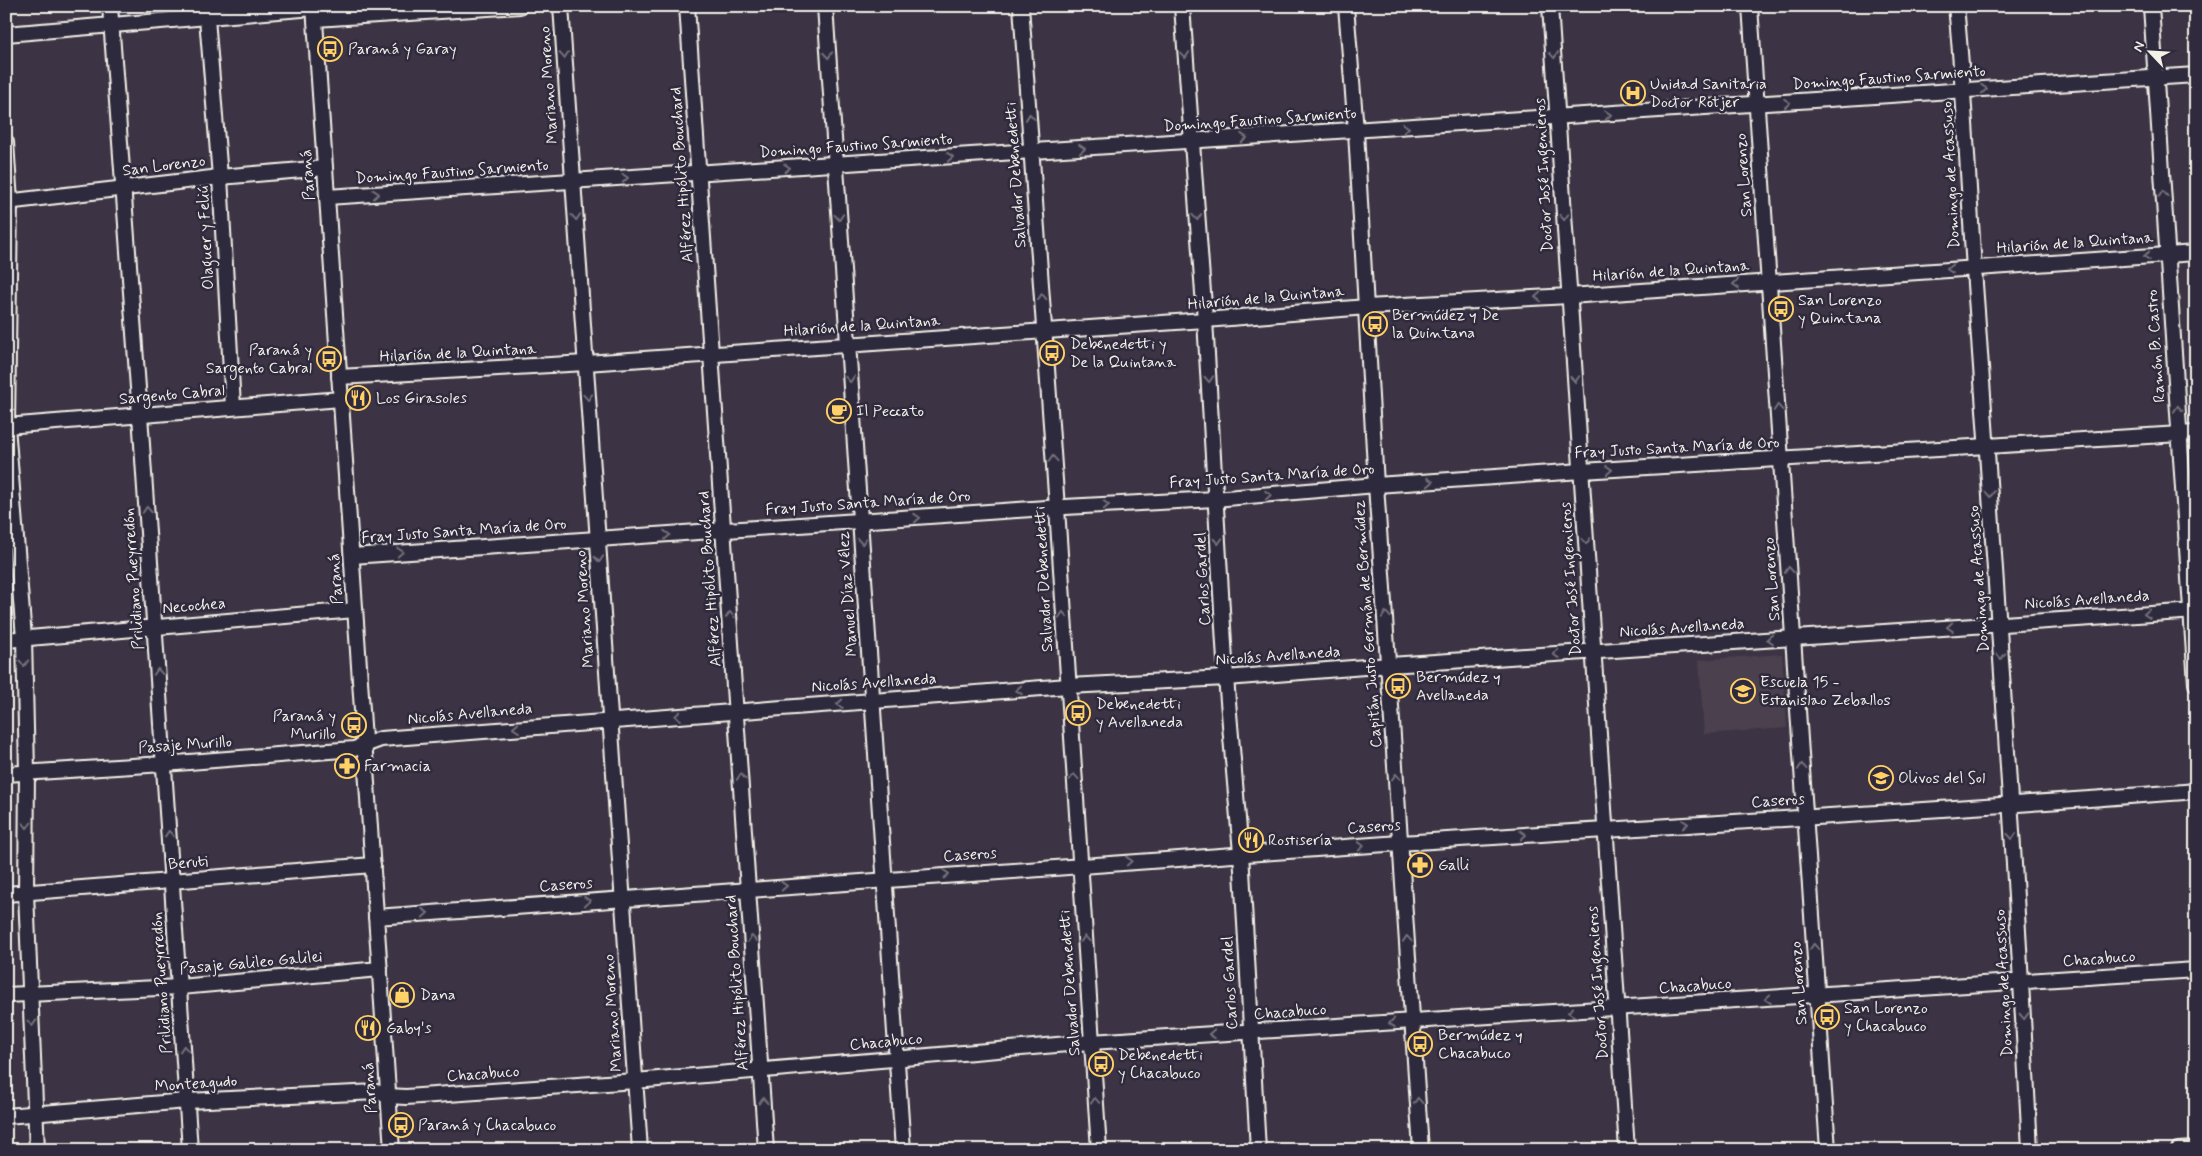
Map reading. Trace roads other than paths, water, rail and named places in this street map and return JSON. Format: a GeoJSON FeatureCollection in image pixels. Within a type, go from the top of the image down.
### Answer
{"type":"FeatureCollection","features":[{"type":"Feature","properties":{"kind":"street","name":"Prilidiano Pueyrredón"},"geometry":{"type":"LineString","coordinates":[[110,6],[155,627],[190,1150]]}},
{"type":"Feature","properties":{"kind":"street"},"geometry":{"type":"LineString","coordinates":[[6,34],[111,26],[207,12],[520,6]]}},
{"type":"Feature","properties":{"kind":"street","name":"Mariano Moreno"},"geometry":{"type":"LineString","coordinates":[[561,6],[640,1150]]}},
{"type":"Feature","properties":{"kind":"street","name":"Alférez Hipólito Bouchard"},"geometry":{"type":"LineString","coordinates":[[688,6],[766,1150]]}},
{"type":"Feature","properties":{"kind":"street","name":"Manuel Díaz Vélez"},"geometry":{"type":"LineString","coordinates":[[825,6],[903,1150]]}},
{"type":"Feature","properties":{"kind":"street","name":"Salvador Debenedetti"},"geometry":{"type":"LineString","coordinates":[[1021,6],[1033,152],[1057,508],[1098,1150]]}},
{"type":"Feature","properties":{"kind":"street","name":"Carlos Gardel"},"geometry":{"type":"LineString","coordinates":[[1182,6],[1205,320],[1226,678],[1242,854],[1250,1032],[1258,1150]]}},
{"type":"Feature","properties":{"kind":"street","name":"Capitán Justo Germán de Bermúdez"},"geometry":{"type":"LineString","coordinates":[[1346,6],[1356,131],[1376,485],[1390,665],[1421,1150]]}},
{"type":"Feature","properties":{"kind":"street","name":"Doctor José Ingenieros"},"geometry":{"type":"LineString","coordinates":[[1550,6],[1627,1150]]}},
{"type":"Feature","properties":{"kind":"street","name":"San Lorenzo"},"geometry":{"type":"LineString","coordinates":[[1750,6],[1828,1150]]}},
{"type":"Feature","properties":{"kind":"street","name":"Domingo de Acassuso"},"geometry":{"type":"LineString","coordinates":[[1956,6],[1964,91],[1973,268],[2000,624],[2022,982],[2030,1150]]}},
{"type":"Feature","properties":{"kind":"street","name":"Ramón B. Castro"},"geometry":{"type":"LineString","coordinates":[[2151,6],[2179,434],[2193,611],[2196,684]]}},
{"type":"Feature","properties":{"kind":"street","name":"Paraná"},"geometry":{"type":"LineString","coordinates":[[315,11],[392,1150]]}},
{"type":"Feature","properties":{"kind":"street","name":"Olaguer y Feliú"},"geometry":{"type":"LineString","coordinates":[[207,12],[220,176],[233,407]]}},
{"type":"Feature","properties":{"kind":"street","name":"Domingo Faustino Sarmiento"},"geometry":{"type":"LineString","coordinates":[[327,197],[2196,75]]}},
{"type":"Feature","properties":{"kind":"street"},"geometry":{"type":"LineString","coordinates":[[6,142],[8,202],[7,426],[24,638],[27,772],[26,893],[37,1150]]}},
{"type":"Feature","properties":{"kind":"street","name":"San Lorenzo"},"geometry":{"type":"LineString","coordinates":[[8,202],[220,176],[325,168]]}},
{"type":"Feature","properties":{"kind":"street","name":"Hilarión de la Quintana"},"geometry":{"type":"LineString","coordinates":[[339,377],[586,363],[1367,307],[1569,296],[2196,253]]}},
{"type":"Feature","properties":{"kind":"street","name":"Sargento Cabral"},"geometry":{"type":"LineString","coordinates":[[7,426],[341,399]]}},
{"type":"Feature","properties":{"kind":"street","name":"Fray Justo Santa María de Oro"},"geometry":{"type":"LineString","coordinates":[[352,556],[1215,499],[1376,485],[1582,471],[2196,433]]}},
{"type":"Feature","properties":{"kind":"street","name":"Necochea"},"geometry":{"type":"LineString","coordinates":[[6,640],[355,610]]}},
{"type":"Feature","properties":{"kind":"street","name":"Nicolás Avellaneda"},"geometry":{"type":"LineString","coordinates":[[365,745],[382,739],[1068,686],[1226,678],[1390,665],[2193,611]]}},
{"type":"Feature","properties":{"kind":"street","name":"Pasaje Murillo"},"geometry":{"type":"LineString","coordinates":[[6,774],[354,749],[365,745]]}},
{"type":"Feature","properties":{"kind":"street","name":"Caseros"},"geometry":{"type":"LineString","coordinates":[[376,916],[1400,843],[1805,816],[2010,806],[2196,791]]}},
{"type":"Feature","properties":{"kind":"street","name":"Beruti"},"geometry":{"type":"LineString","coordinates":[[6,894],[373,865]]}},
{"type":"Feature","properties":{"kind":"street","name":"Pasaje Galileo Galilei"},"geometry":{"type":"LineString","coordinates":[[6,995],[180,987],[380,969]]}},
{"type":"Feature","properties":{"kind":"street","name":"Chacabuco"},"geometry":{"type":"LineString","coordinates":[[388,1096],[406,1097],[635,1081],[1091,1042],[2196,970]]}},
{"type":"Feature","properties":{"kind":"street","name":"Monteagudo"},"geometry":{"type":"LineString","coordinates":[[6,1116],[187,1101],[377,1092],[388,1096]]}},
{"type":"Feature","properties":{"kind":"street"},"geometry":{"type":"LineString","coordinates":[[2178,1150],[2196,1149]]}},
{"type":"Feature","properties":{"kind":"place","name":"Paraná y Garay"},"geometry":{"type":"Point","coordinates":[330,49]}},
{"type":"Feature","properties":{"kind":"place","name":"Unidad Sanitaria Doctor Rotjer"},"geometry":{"type":"Point","coordinates":[1633,93]}},
{"type":"Feature","properties":{"kind":"place","name":"San Lorenzo y Quintana"},"geometry":{"type":"Point","coordinates":[1781,309]}},
{"type":"Feature","properties":{"kind":"place","name":"Bermúdez y De la Quintana"},"geometry":{"type":"Point","coordinates":[1375,324]}},
{"type":"Feature","properties":{"kind":"place","name":"Debenedetti y De la Quintana"},"geometry":{"type":"Point","coordinates":[1052,353]}},
{"type":"Feature","properties":{"kind":"place","name":"Paraná y Sargento Cabral"},"geometry":{"type":"Point","coordinates":[329,359]}},
{"type":"Feature","properties":{"kind":"place","name":"Los Girasoles"},"geometry":{"type":"Point","coordinates":[358,398]}},
{"type":"Feature","properties":{"kind":"place","name":"Il Peccato"},"geometry":{"type":"Point","coordinates":[839,411]}},
{"type":"Feature","properties":{"kind":"place","name":"Bermúdez y Avellaneda"},"geometry":{"type":"Point","coordinates":[1398,686]}},
{"type":"Feature","properties":{"kind":"place","name":"Escuela 15 - Estanislao Zeballos"},"geometry":{"type":"Point","coordinates":[1743,691]}},
{"type":"Feature","properties":{"kind":"place","name":"Debenedetti y Avellaneda"},"geometry":{"type":"Point","coordinates":[1078,713]}},
{"type":"Feature","properties":{"kind":"place","name":"Paraná y Murillo"},"geometry":{"type":"Point","coordinates":[354,725]}},
{"type":"Feature","properties":{"kind":"place","name":"Farmacia"},"geometry":{"type":"Point","coordinates":[347,766]}},
{"type":"Feature","properties":{"kind":"place","name":"Olivos del Sol"},"geometry":{"type":"Point","coordinates":[1881,778]}},
{"type":"Feature","properties":{"kind":"place","name":"Rostisería"},"geometry":{"type":"Point","coordinates":[1251,840]}},
{"type":"Feature","properties":{"kind":"place","name":"Galli"},"geometry":{"type":"Point","coordinates":[1420,865]}},
{"type":"Feature","properties":{"kind":"place","name":"Dana"},"geometry":{"type":"Point","coordinates":[402,995]}},
{"type":"Feature","properties":{"kind":"place","name":"San Lorenzo y Chacabuco"},"geometry":{"type":"Point","coordinates":[1827,1017]}},
{"type":"Feature","properties":{"kind":"place","name":"Gaby's"},"geometry":{"type":"Point","coordinates":[368,1028]}},
{"type":"Feature","properties":{"kind":"place","name":"Bermúdez y Chacabuco"},"geometry":{"type":"Point","coordinates":[1420,1044]}},
{"type":"Feature","properties":{"kind":"place","name":"Debenedetti y Chacabuco"},"geometry":{"type":"Point","coordinates":[1101,1064]}},
{"type":"Feature","properties":{"kind":"place","name":"Paraná y Chacabuco"},"geometry":{"type":"Point","coordinates":[401,1125]}}]}
